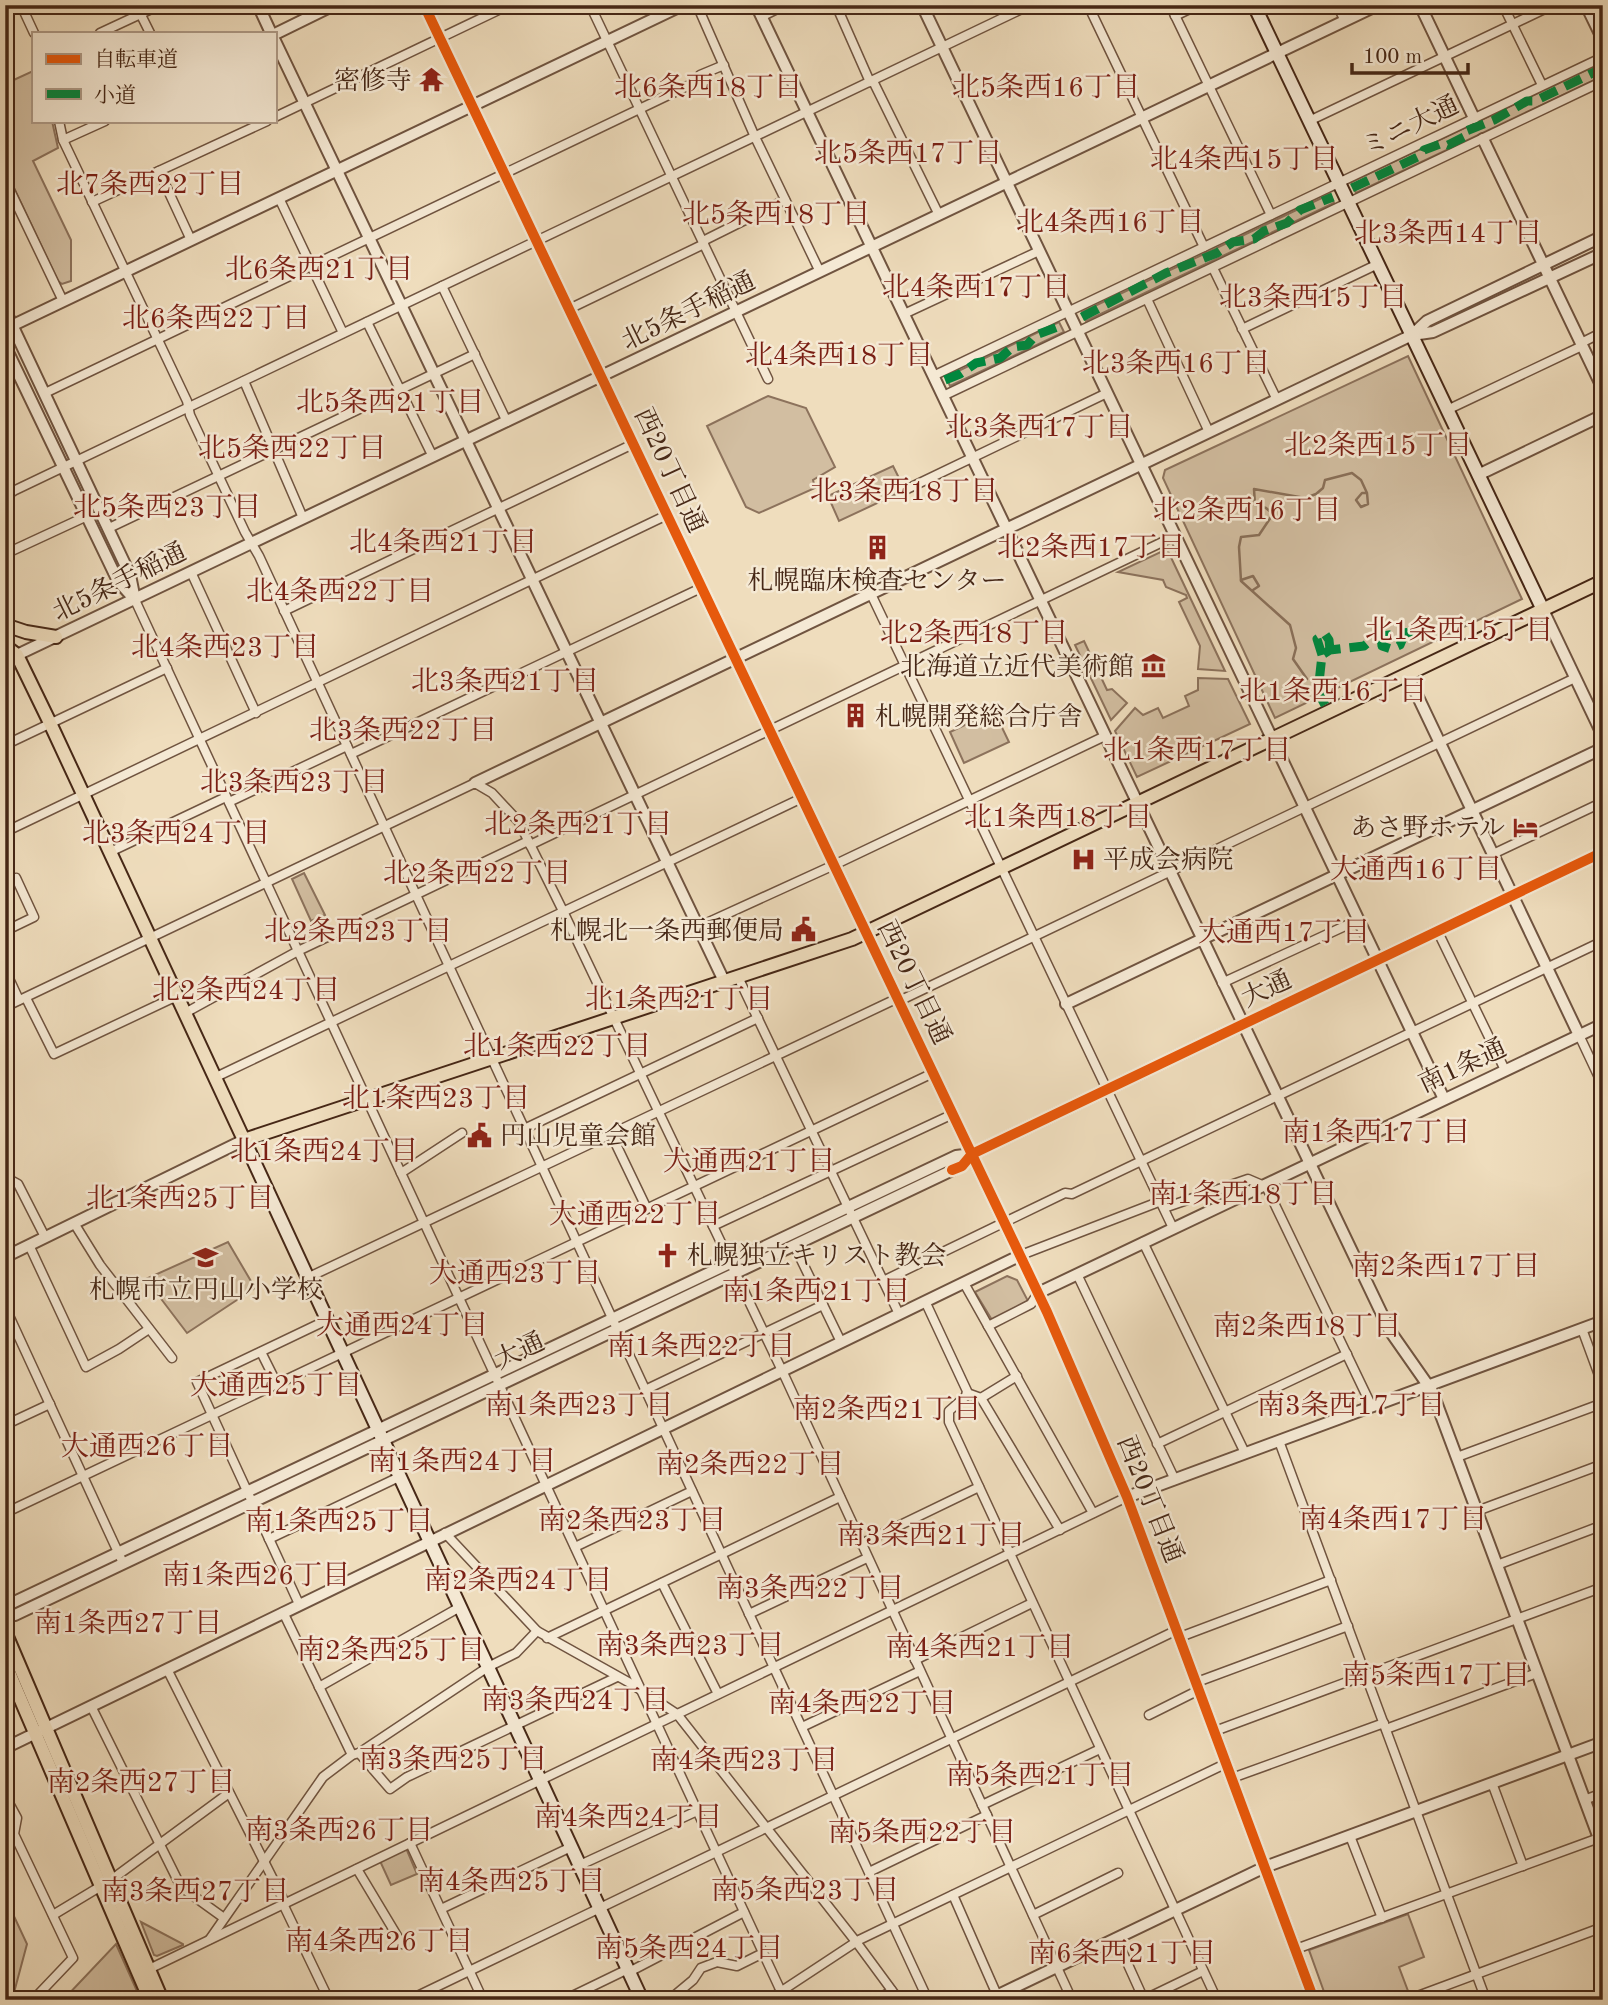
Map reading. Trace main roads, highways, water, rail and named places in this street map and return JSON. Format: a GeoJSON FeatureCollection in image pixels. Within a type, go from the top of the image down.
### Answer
{"type":"FeatureCollection","features":[{"type":"Feature","properties":{"kind":"main road"},"geometry":{"type":"LineString","coordinates":[[1254,5],[1543,610]]}},
{"type":"Feature","properties":{"kind":"main road"},"geometry":{"type":"LineString","coordinates":[[244,1140],[866,933],[1603,581]]}},
{"type":"Feature","properties":{"kind":"main road"},"geometry":{"type":"LineString","coordinates":[[5,625],[56,637]]}},
{"type":"Feature","properties":{"kind":"main road"},"geometry":{"type":"LineString","coordinates":[[5,646],[50,723],[642,2000]]}},
{"type":"Feature","properties":{"kind":"main road"},"geometry":{"type":"LineString","coordinates":[[5,1632],[41,1730],[106,1883],[144,1971],[162,2000]]}},
{"type":"Feature","properties":{"kind":"main road"},"geometry":{"type":"LineString","coordinates":[[5,1663],[41,1730]]}},
{"type":"Feature","properties":{"kind":"main road"},"geometry":{"type":"LineString","coordinates":[[144,1971],[150,2000]]}},
{"type":"Feature","properties":{"kind":"waterway"},"geometry":{"type":"LineString","coordinates":[[1307,679],[1293,659],[1296,648],[1290,625],[1241,581],[1241,537],[1259,535],[1273,514],[1266,508],[1255,505],[1254,489],[1305,498],[1323,488],[1325,480],[1352,473],[1361,480],[1367,493],[1362,493],[1356,500],[1361,507],[1368,504],[1367,493]]}},
{"type":"Feature","properties":{"kind":"waterway"},"geometry":{"type":"LineString","coordinates":[[1241,580],[1253,576],[1259,586],[1253,590]]}},
{"type":"Feature","properties":{"kind":"place","name":"密修寺"},"geometry":{"type":"Point","coordinates":[432,80]}},
{"type":"Feature","properties":{"kind":"place","name":"札幌臨床検査センター"},"geometry":{"type":"Point","coordinates":[877,548]}},
{"type":"Feature","properties":{"kind":"place","name":"北海道立近代美術館"},"geometry":{"type":"Point","coordinates":[1154,666]}},
{"type":"Feature","properties":{"kind":"place","name":"札幌開発総合庁舎"},"geometry":{"type":"Point","coordinates":[855,716]}},
{"type":"Feature","properties":{"kind":"place","name":"あさ野ホテル"},"geometry":{"type":"Point","coordinates":[1525,827]}},
{"type":"Feature","properties":{"kind":"place","name":"平成会病院"},"geometry":{"type":"Point","coordinates":[1083,859]}},
{"type":"Feature","properties":{"kind":"place","name":"札幌北一条西郵便局"},"geometry":{"type":"Point","coordinates":[804,930]}},
{"type":"Feature","properties":{"kind":"place","name":"円山児童会館"},"geometry":{"type":"Point","coordinates":[480,1135]}},
{"type":"Feature","properties":{"kind":"place","name":"札幌独立キリスト教会"},"geometry":{"type":"Point","coordinates":[667,1255]}},
{"type":"Feature","properties":{"kind":"place","name":"札幌市立円山小学校"},"geometry":{"type":"Point","coordinates":[206,1257]}},
{"type":"Feature","properties":{"kind":"district","name":"北6条西18丁目"},"geometry":{"type":"Point","coordinates":[708,86]}},
{"type":"Feature","properties":{"kind":"district","name":"北5条西16丁目"},"geometry":{"type":"Point","coordinates":[1046,86]}},
{"type":"Feature","properties":{"kind":"district","name":"北5条西17丁目"},"geometry":{"type":"Point","coordinates":[908,152]}},
{"type":"Feature","properties":{"kind":"district","name":"北4条西15丁目"},"geometry":{"type":"Point","coordinates":[1244,158]}},
{"type":"Feature","properties":{"kind":"district","name":"北7条西22丁目"},"geometry":{"type":"Point","coordinates":[150,183]}},
{"type":"Feature","properties":{"kind":"district","name":"北5条西18丁目"},"geometry":{"type":"Point","coordinates":[776,213]}},
{"type":"Feature","properties":{"kind":"district","name":"北4条西16丁目"},"geometry":{"type":"Point","coordinates":[1110,221]}},
{"type":"Feature","properties":{"kind":"district","name":"北3条西14丁目"},"geometry":{"type":"Point","coordinates":[1448,232]}},
{"type":"Feature","properties":{"kind":"district","name":"北6条西21丁目"},"geometry":{"type":"Point","coordinates":[319,268]}},
{"type":"Feature","properties":{"kind":"district","name":"北4条西17丁目"},"geometry":{"type":"Point","coordinates":[976,286]}},
{"type":"Feature","properties":{"kind":"district","name":"北3条西15丁目"},"geometry":{"type":"Point","coordinates":[1313,296]}},
{"type":"Feature","properties":{"kind":"district","name":"北6条西22丁目"},"geometry":{"type":"Point","coordinates":[216,317]}},
{"type":"Feature","properties":{"kind":"district","name":"北4条西18丁目"},"geometry":{"type":"Point","coordinates":[839,354]}},
{"type":"Feature","properties":{"kind":"district","name":"北3条西16丁目"},"geometry":{"type":"Point","coordinates":[1176,362]}},
{"type":"Feature","properties":{"kind":"district","name":"北5条西21丁目"},"geometry":{"type":"Point","coordinates":[390,401]}},
{"type":"Feature","properties":{"kind":"district","name":"北3条西17丁目"},"geometry":{"type":"Point","coordinates":[1039,426]}},
{"type":"Feature","properties":{"kind":"district","name":"北2条西15丁目"},"geometry":{"type":"Point","coordinates":[1378,444]}},
{"type":"Feature","properties":{"kind":"district","name":"北5条西22丁目"},"geometry":{"type":"Point","coordinates":[292,447]}},
{"type":"Feature","properties":{"kind":"district","name":"北3条西18丁目"},"geometry":{"type":"Point","coordinates":[904,490]}},
{"type":"Feature","properties":{"kind":"district","name":"北5条西23丁目"},"geometry":{"type":"Point","coordinates":[167,506]}},
{"type":"Feature","properties":{"kind":"district","name":"北2条西16丁目"},"geometry":{"type":"Point","coordinates":[1247,509]}},
{"type":"Feature","properties":{"kind":"district","name":"北4条西21丁目"},"geometry":{"type":"Point","coordinates":[443,541]}},
{"type":"Feature","properties":{"kind":"district","name":"北2条西17丁目"},"geometry":{"type":"Point","coordinates":[1091,546]}},
{"type":"Feature","properties":{"kind":"district","name":"北4条西22丁目"},"geometry":{"type":"Point","coordinates":[340,590]}},
{"type":"Feature","properties":{"kind":"district","name":"北1条西15丁目"},"geometry":{"type":"Point","coordinates":[1459,629]}},
{"type":"Feature","properties":{"kind":"district","name":"北2条西18丁目"},"geometry":{"type":"Point","coordinates":[974,632]}},
{"type":"Feature","properties":{"kind":"district","name":"北4条西23丁目"},"geometry":{"type":"Point","coordinates":[225,646]}},
{"type":"Feature","properties":{"kind":"district","name":"北3条西21丁目"},"geometry":{"type":"Point","coordinates":[505,680]}},
{"type":"Feature","properties":{"kind":"district","name":"北1条西16丁目"},"geometry":{"type":"Point","coordinates":[1333,690]}},
{"type":"Feature","properties":{"kind":"district","name":"北3条西22丁目"},"geometry":{"type":"Point","coordinates":[403,729]}},
{"type":"Feature","properties":{"kind":"district","name":"北1条西17丁目"},"geometry":{"type":"Point","coordinates":[1197,749]}},
{"type":"Feature","properties":{"kind":"district","name":"北3条西23丁目"},"geometry":{"type":"Point","coordinates":[294,781]}},
{"type":"Feature","properties":{"kind":"district","name":"北1条西18丁目"},"geometry":{"type":"Point","coordinates":[1058,816]}},
{"type":"Feature","properties":{"kind":"district","name":"北2条西21丁目"},"geometry":{"type":"Point","coordinates":[578,823]}},
{"type":"Feature","properties":{"kind":"district","name":"北3条西24丁目"},"geometry":{"type":"Point","coordinates":[176,832]}},
{"type":"Feature","properties":{"kind":"district","name":"大通西16丁目"},"geometry":{"type":"Point","coordinates":[1416,868]}},
{"type":"Feature","properties":{"kind":"district","name":"北2条西22丁目"},"geometry":{"type":"Point","coordinates":[477,872]}},
{"type":"Feature","properties":{"kind":"district","name":"北2条西23丁目"},"geometry":{"type":"Point","coordinates":[358,930]}},
{"type":"Feature","properties":{"kind":"district","name":"大通西17丁目"},"geometry":{"type":"Point","coordinates":[1284,931]}},
{"type":"Feature","properties":{"kind":"district","name":"北2条西24丁目"},"geometry":{"type":"Point","coordinates":[246,989]}},
{"type":"Feature","properties":{"kind":"district","name":"北1条西21丁目"},"geometry":{"type":"Point","coordinates":[679,998]}},
{"type":"Feature","properties":{"kind":"district","name":"北1条西22丁目"},"geometry":{"type":"Point","coordinates":[557,1045]}},
{"type":"Feature","properties":{"kind":"district","name":"北1条西23丁目"},"geometry":{"type":"Point","coordinates":[436,1097]}},
{"type":"Feature","properties":{"kind":"district","name":"南1条西17丁目"},"geometry":{"type":"Point","coordinates":[1376,1131]}},
{"type":"Feature","properties":{"kind":"district","name":"北1条西24丁目"},"geometry":{"type":"Point","coordinates":[324,1150]}},
{"type":"Feature","properties":{"kind":"district","name":"大通西21丁目"},"geometry":{"type":"Point","coordinates":[749,1160]}},
{"type":"Feature","properties":{"kind":"district","name":"南1条西18丁目"},"geometry":{"type":"Point","coordinates":[1243,1193]}},
{"type":"Feature","properties":{"kind":"district","name":"北1条西25丁目"},"geometry":{"type":"Point","coordinates":[180,1197]}},
{"type":"Feature","properties":{"kind":"district","name":"大通西22丁目"},"geometry":{"type":"Point","coordinates":[635,1213]}},
{"type":"Feature","properties":{"kind":"district","name":"南2条西17丁目"},"geometry":{"type":"Point","coordinates":[1446,1265]}},
{"type":"Feature","properties":{"kind":"district","name":"大通西23丁目"},"geometry":{"type":"Point","coordinates":[515,1272]}},
{"type":"Feature","properties":{"kind":"district","name":"南1条西21丁目"},"geometry":{"type":"Point","coordinates":[816,1290]}},
{"type":"Feature","properties":{"kind":"district","name":"大通西24丁目"},"geometry":{"type":"Point","coordinates":[402,1324]}},
{"type":"Feature","properties":{"kind":"district","name":"南2条西18丁目"},"geometry":{"type":"Point","coordinates":[1307,1325]}},
{"type":"Feature","properties":{"kind":"district","name":"南1条西22丁目"},"geometry":{"type":"Point","coordinates":[701,1345]}},
{"type":"Feature","properties":{"kind":"district","name":"大通西25丁目"},"geometry":{"type":"Point","coordinates":[276,1384]}},
{"type":"Feature","properties":{"kind":"district","name":"南1条西23丁目"},"geometry":{"type":"Point","coordinates":[579,1404]}},
{"type":"Feature","properties":{"kind":"district","name":"南3条西17丁目"},"geometry":{"type":"Point","coordinates":[1351,1404]}},
{"type":"Feature","properties":{"kind":"district","name":"南2条西21丁目"},"geometry":{"type":"Point","coordinates":[887,1408]}},
{"type":"Feature","properties":{"kind":"district","name":"大通西26丁目"},"geometry":{"type":"Point","coordinates":[147,1445]}},
{"type":"Feature","properties":{"kind":"district","name":"南1条西24丁目"},"geometry":{"type":"Point","coordinates":[462,1460]}},
{"type":"Feature","properties":{"kind":"district","name":"南2条西22丁目"},"geometry":{"type":"Point","coordinates":[750,1463]}},
{"type":"Feature","properties":{"kind":"district","name":"南4条西17丁目"},"geometry":{"type":"Point","coordinates":[1393,1518]}},
{"type":"Feature","properties":{"kind":"district","name":"南2条西23丁目"},"geometry":{"type":"Point","coordinates":[632,1519]}},
{"type":"Feature","properties":{"kind":"district","name":"南1条西25丁目"},"geometry":{"type":"Point","coordinates":[339,1520]}},
{"type":"Feature","properties":{"kind":"district","name":"南3条西21丁目"},"geometry":{"type":"Point","coordinates":[931,1534]}},
{"type":"Feature","properties":{"kind":"district","name":"南1条西26丁目"},"geometry":{"type":"Point","coordinates":[256,1574]}},
{"type":"Feature","properties":{"kind":"district","name":"南2条西24丁目"},"geometry":{"type":"Point","coordinates":[518,1579]}},
{"type":"Feature","properties":{"kind":"district","name":"南3条西22丁目"},"geometry":{"type":"Point","coordinates":[810,1587]}},
{"type":"Feature","properties":{"kind":"district","name":"南1条西27丁目"},"geometry":{"type":"Point","coordinates":[128,1622]}},
{"type":"Feature","properties":{"kind":"district","name":"南3条西23丁目"},"geometry":{"type":"Point","coordinates":[690,1644]}},
{"type":"Feature","properties":{"kind":"district","name":"南4条西21丁目"},"geometry":{"type":"Point","coordinates":[980,1646]}},
{"type":"Feature","properties":{"kind":"district","name":"南2条西25丁目"},"geometry":{"type":"Point","coordinates":[391,1649]}},
{"type":"Feature","properties":{"kind":"district","name":"南5条西17丁目"},"geometry":{"type":"Point","coordinates":[1436,1674]}},
{"type":"Feature","properties":{"kind":"district","name":"南3条西24丁目"},"geometry":{"type":"Point","coordinates":[575,1699]}},
{"type":"Feature","properties":{"kind":"district","name":"南4条西22丁目"},"geometry":{"type":"Point","coordinates":[862,1702]}},
{"type":"Feature","properties":{"kind":"district","name":"南3条西25丁目"},"geometry":{"type":"Point","coordinates":[453,1758]}},
{"type":"Feature","properties":{"kind":"district","name":"南4条西23丁目"},"geometry":{"type":"Point","coordinates":[744,1759]}},
{"type":"Feature","properties":{"kind":"district","name":"南5条西21丁目"},"geometry":{"type":"Point","coordinates":[1040,1774]}},
{"type":"Feature","properties":{"kind":"district","name":"南2条西27丁目"},"geometry":{"type":"Point","coordinates":[141,1781]}},
{"type":"Feature","properties":{"kind":"district","name":"南4条西24丁目"},"geometry":{"type":"Point","coordinates":[628,1816]}},
{"type":"Feature","properties":{"kind":"district","name":"南3条西26丁目"},"geometry":{"type":"Point","coordinates":[339,1829]}},
{"type":"Feature","properties":{"kind":"district","name":"南5条西22丁目"},"geometry":{"type":"Point","coordinates":[922,1831]}},
{"type":"Feature","properties":{"kind":"district","name":"南4条西25丁目"},"geometry":{"type":"Point","coordinates":[511,1880]}},
{"type":"Feature","properties":{"kind":"district","name":"南5条西23丁目"},"geometry":{"type":"Point","coordinates":[805,1889]}},
{"type":"Feature","properties":{"kind":"district","name":"南3条西27丁目"},"geometry":{"type":"Point","coordinates":[195,1890]}},
{"type":"Feature","properties":{"kind":"district","name":"南4条西26丁目"},"geometry":{"type":"Point","coordinates":[379,1940]}},
{"type":"Feature","properties":{"kind":"district","name":"南5条西24丁目"},"geometry":{"type":"Point","coordinates":[689,1947]}},
{"type":"Feature","properties":{"kind":"district","name":"南6条西21丁目"},"geometry":{"type":"Point","coordinates":[1122,1952]}}]}
